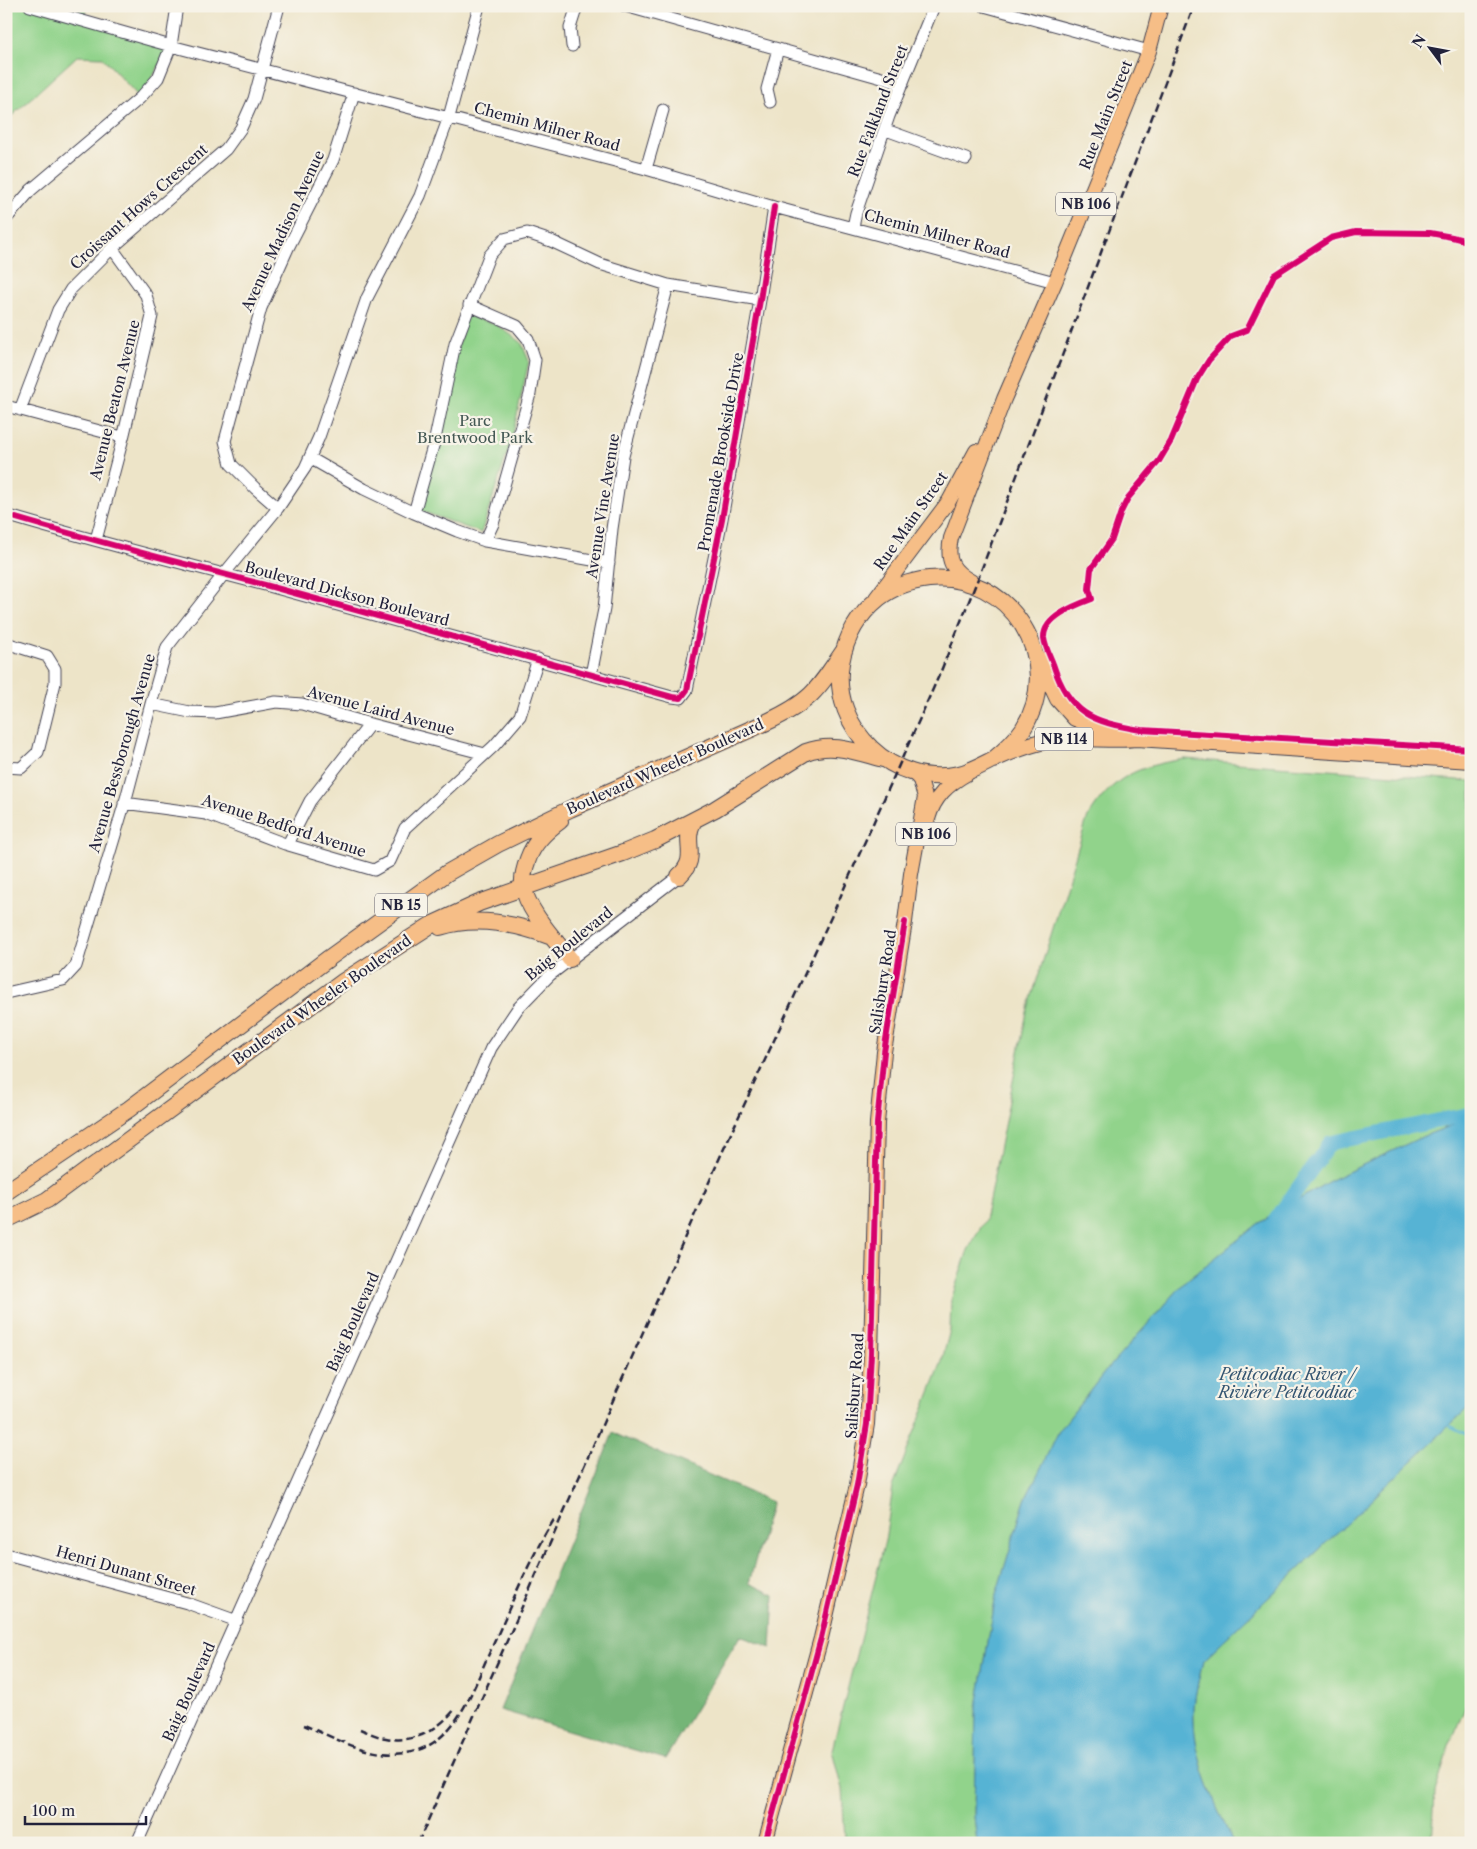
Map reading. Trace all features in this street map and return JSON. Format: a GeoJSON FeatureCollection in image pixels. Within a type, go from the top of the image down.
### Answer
{"type":"FeatureCollection","features":[{"type":"Feature","properties":{"kind":"highway"},"geometry":{"type":"LineString","coordinates":[[939,578],[977,585],[1007,605],[1026,630],[1034,648],[1037,690],[1032,710],[1010,746],[993,760],[978,768],[958,774],[935,776],[914,773],[898,767],[883,759],[858,735],[849,720],[843,704],[840,669],[843,652],[853,628],[869,606],[884,594],[901,585],[939,578]]}},
{"type":"Feature","properties":{"kind":"highway","name":"NB 114"},"geometry":{"type":"LineString","coordinates":[[1034,648],[1058,699],[1075,718],[1110,733],[1138,738],[1471,760]]}},
{"type":"Feature","properties":{"kind":"highway","name":"Boulevard Wheeler Boulevard"},"geometry":{"type":"LineString","coordinates":[[11,1188],[129,1108],[336,952],[446,874],[524,831],[767,722],[798,706],[817,690],[843,652]]}},
{"type":"Feature","properties":{"kind":"highway","name":"NB 114"},"geometry":{"type":"LineString","coordinates":[[993,760],[1032,744],[1051,740],[1075,738],[1119,740],[1138,738]]}},
{"type":"Feature","properties":{"kind":"highway","name":"Boulevard Wheeler Boulevard"},"geometry":{"type":"LineString","coordinates":[[6,1220],[47,1200],[344,981],[399,944],[444,918],[479,903],[623,852],[693,822],[813,749],[835,747],[883,759]]}},
{"type":"Feature","properties":{"kind":"highway"},"geometry":{"type":"LineString","coordinates":[[570,959],[552,937],[530,904],[524,887],[523,875],[526,863],[538,840],[558,823],[602,795]]}},
{"type":"Feature","properties":{"kind":"highway"},"geometry":{"type":"LineString","coordinates":[[679,876],[690,862],[689,835],[693,822]]}},
{"type":"Feature","properties":{"kind":"highway"},"geometry":{"type":"LineString","coordinates":[[399,944],[448,925],[468,922],[516,926],[552,937]]}},
{"type":"Feature","properties":{"kind":"highway"},"geometry":{"type":"LineString","coordinates":[[6,1227],[47,1200]]}},
{"type":"Feature","properties":{"kind":"main road","name":"Rue Main Street"},"geometry":{"type":"LineString","coordinates":[[977,585],[960,575],[954,568],[948,550],[951,538],[1004,400],[1055,282],[1149,51],[1161,6]]}},
{"type":"Feature","properties":{"kind":"main road","name":"Rue Main Street"},"geometry":{"type":"LineString","coordinates":[[869,606],[949,501],[1004,400]]}},
{"type":"Feature","properties":{"kind":"main road","name":"Salisbury Road"},"geometry":{"type":"LineString","coordinates":[[905,922],[916,895],[928,817],[934,804],[941,792],[954,780],[978,768]]}},
{"type":"Feature","properties":{"kind":"main road","name":"Salisbury Road"},"geometry":{"type":"LineString","coordinates":[[765,1843],[821,1638],[857,1485],[867,1424],[871,1354],[877,1123],[884,1052],[905,922],[910,874],[926,797],[920,780],[914,773]]}},
{"type":"Feature","properties":{"kind":"street","name":"Chemin Milner Road"},"geometry":{"type":"LineString","coordinates":[[30,6],[171,46],[646,169],[774,207],[1055,282]]}},
{"type":"Feature","properties":{"kind":"street"},"geometry":{"type":"LineString","coordinates":[[6,220],[31,190],[140,98],[158,78],[171,46],[177,6]]}},
{"type":"Feature","properties":{"kind":"street","name":"Croissant Hows Crescent"},"geometry":{"type":"LineString","coordinates":[[20,410],[58,310],[71,289],[112,248],[226,149],[234,139],[247,117],[279,6]]}},
{"type":"Feature","properties":{"kind":"street","name":"Avenue Bessborough Avenue"},"geometry":{"type":"LineString","coordinates":[[6,994],[63,980],[76,966],[167,648],[278,508],[310,458],[367,298],[420,196],[449,117],[479,6]]}},
{"type":"Feature","properties":{"kind":"street"},"geometry":{"type":"LineString","coordinates":[[572,46],[570,28],[577,6]]}},
{"type":"Feature","properties":{"kind":"street"},"geometry":{"type":"LineString","coordinates":[[625,6],[903,84]]}},
{"type":"Feature","properties":{"kind":"street","name":"Rue Falkland Street"},"geometry":{"type":"LineString","coordinates":[[853,227],[856,213],[886,130],[934,6]]}},
{"type":"Feature","properties":{"kind":"street"},"geometry":{"type":"LineString","coordinates":[[984,6],[1149,51]]}},
{"type":"Feature","properties":{"kind":"street"},"geometry":{"type":"LineString","coordinates":[[770,102],[767,89],[778,49]]}},
{"type":"Feature","properties":{"kind":"street","name":"Avenue Madison Avenue"},"geometry":{"type":"LineString","coordinates":[[278,508],[231,464],[225,441],[261,308],[288,248],[333,160],[354,93]]}},
{"type":"Feature","properties":{"kind":"street"},"geometry":{"type":"LineString","coordinates":[[646,169],[663,110]]}},
{"type":"Feature","properties":{"kind":"street"},"geometry":{"type":"LineString","coordinates":[[886,130],[966,159]]}},
{"type":"Feature","properties":{"kind":"street","name":"Promenade Brookside Drive"},"geometry":{"type":"LineString","coordinates":[[681,698],[687,690],[722,519],[774,207]]}},
{"type":"Feature","properties":{"kind":"street"},"geometry":{"type":"LineString","coordinates":[[414,513],[435,439],[455,344],[489,256],[504,239],[527,233],[551,241],[600,264],[668,286],[760,300]]}},
{"type":"Feature","properties":{"kind":"street","name":"Avenue Beaton Avenue"},"geometry":{"type":"LineString","coordinates":[[96,540],[152,316],[146,296],[112,248]]}},
{"type":"Feature","properties":{"kind":"street","name":"Avenue Vine Avenue"},"geometry":{"type":"LineString","coordinates":[[591,675],[604,609],[623,456],[668,286]]}},
{"type":"Feature","properties":{"kind":"street"},"geometry":{"type":"LineString","coordinates":[[469,306],[517,326],[528,339],[535,360],[530,394],[493,524],[485,541]]}},
{"type":"Feature","properties":{"kind":"street"},"geometry":{"type":"LineString","coordinates":[[6,406],[122,438]]}},
{"type":"Feature","properties":{"kind":"street"},"geometry":{"type":"LineString","coordinates":[[310,458],[364,490],[414,513],[485,541],[609,563]]}},
{"type":"Feature","properties":{"kind":"street","name":"Boulevard Dickson Boulevard"},"geometry":{"type":"LineString","coordinates":[[6,515],[74,536],[96,540],[224,574],[681,698]]}},
{"type":"Feature","properties":{"kind":"street"},"geometry":{"type":"LineString","coordinates":[[6,643],[47,656],[55,669],[55,683],[38,752],[21,768],[6,767]]}},
{"type":"Feature","properties":{"kind":"street"},"geometry":{"type":"LineString","coordinates":[[485,754],[520,716],[538,659]]}},
{"type":"Feature","properties":{"kind":"street","name":"Avenue Laird Avenue"},"geometry":{"type":"LineString","coordinates":[[151,704],[190,712],[215,713],[276,702],[302,704],[485,754]]}},
{"type":"Feature","properties":{"kind":"street"},"geometry":{"type":"LineString","coordinates":[[288,844],[310,801],[370,724]]}},
{"type":"Feature","properties":{"kind":"street","name":"Avenue Bedford Avenue"},"geometry":{"type":"LineString","coordinates":[[124,803],[206,814],[288,844],[374,870],[390,861],[405,828],[485,754]]}},
{"type":"Feature","properties":{"kind":"street","name":"Baig Boulevard"},"geometry":{"type":"LineString","coordinates":[[137,1843],[486,1056],[522,1004],[550,975],[679,876]]}},
{"type":"Feature","properties":{"kind":"street","name":"Henri Dunant Street"},"geometry":{"type":"LineString","coordinates":[[6,1554],[187,1603],[237,1621]]}},
{"type":"Feature","properties":{"kind":"green space"},"geometry":{"type":"Polygon","coordinates":[[[6,6],[88,6],[84,21],[171,46],[140,98],[102,57],[77,56],[6,121],[6,6]]]}},
{"type":"Feature","properties":{"kind":"green space","name":"Parc Brentwood Park"},"geometry":{"type":"Polygon","coordinates":[[[466,315],[497,325],[521,342],[529,361],[511,442],[481,533],[416,509],[466,315]]]}},
{"type":"Feature","properties":{"kind":"green space"},"geometry":{"type":"Polygon","coordinates":[[[1185,759],[1471,781],[1471,1118],[1424,1136],[1333,1179],[1258,1224],[1187,1280],[1104,1373],[1059,1431],[1025,1500],[996,1595],[976,1713],[974,1816],[977,1843],[843,1843],[845,1839],[842,1789],[832,1750],[885,1541],[893,1487],[941,1364],[950,1330],[951,1300],[968,1250],[985,1220],[1027,1012],[1087,819],[1106,792],[1128,776],[1153,765],[1185,759]]]}},
{"type":"Feature","properties":{"kind":"green space"},"geometry":{"type":"Polygon","coordinates":[[[1471,1405],[1471,1694],[1448,1748],[1435,1793],[1432,1843],[1233,1843],[1210,1791],[1195,1736],[1195,1698],[1203,1660],[1471,1405]]]}},
{"type":"Feature","properties":{"kind":"green space"},"geometry":{"type":"Polygon","coordinates":[[[613,1433],[772,1502],[749,1583],[774,1595],[771,1648],[740,1636],[665,1759],[500,1710],[613,1433]]]}},
{"type":"Feature","properties":{"kind":"water","name":"Petitcodiac River / Rivière Petitcodiac"},"geometry":{"type":"Polygon","coordinates":[[[1471,1118],[1471,1405],[1203,1660],[1195,1698],[1195,1736],[1210,1791],[1233,1843],[977,1843],[974,1816],[976,1713],[996,1595],[1025,1500],[1059,1431],[1104,1373],[1187,1280],[1258,1224],[1333,1179],[1424,1136],[1471,1118]]]}},
{"type":"Feature","properties":{"kind":"waterway","name":"Petitcodiac River / Rivière Petitcodiac"},"geometry":{"type":"LineString","coordinates":[[1272,1225],[1330,1143],[1471,1114]]}},
{"type":"Feature","properties":{"kind":"waterway"},"geometry":{"type":"LineString","coordinates":[[1450,1426],[1471,1436]]}},
{"type":"Feature","properties":{"kind":"railway"},"geometry":{"type":"LineString","coordinates":[[418,1843],[721,1155],[838,902],[941,671],[979,576],[1194,6]]}},
{"type":"Feature","properties":{"kind":"railway"},"geometry":{"type":"LineString","coordinates":[[304,1725],[353,1746],[378,1753],[392,1754],[416,1751],[426,1747],[440,1737],[452,1725],[469,1697],[527,1569],[555,1518]]}},
{"type":"Feature","properties":{"kind":"railway"},"geometry":{"type":"LineString","coordinates":[[360,1729],[386,1738],[406,1739],[416,1737],[433,1729],[455,1709]]}},
{"type":"Feature","properties":{"kind":"cycle path"},"geometry":{"type":"LineString","coordinates":[[6,515],[681,698],[687,690],[722,519],[774,207]]}},
{"type":"Feature","properties":{"kind":"cycle path"},"geometry":{"type":"LineString","coordinates":[[1471,242],[1430,233],[1356,232],[1331,238],[1274,275],[1247,330],[1231,336],[1209,360],[1197,379],[1171,441],[1159,461],[1128,498],[1112,539],[1091,569],[1089,589],[1092,599],[1070,608],[1055,618],[1045,631],[1044,638],[1059,681],[1075,705],[1096,719],[1124,727],[1141,730],[1471,749]]}},
{"type":"Feature","properties":{"kind":"cycle path"},"geometry":{"type":"LineString","coordinates":[[765,1843],[821,1638],[857,1485],[867,1424],[871,1354],[877,1123],[884,1052],[905,922]]}}]}
